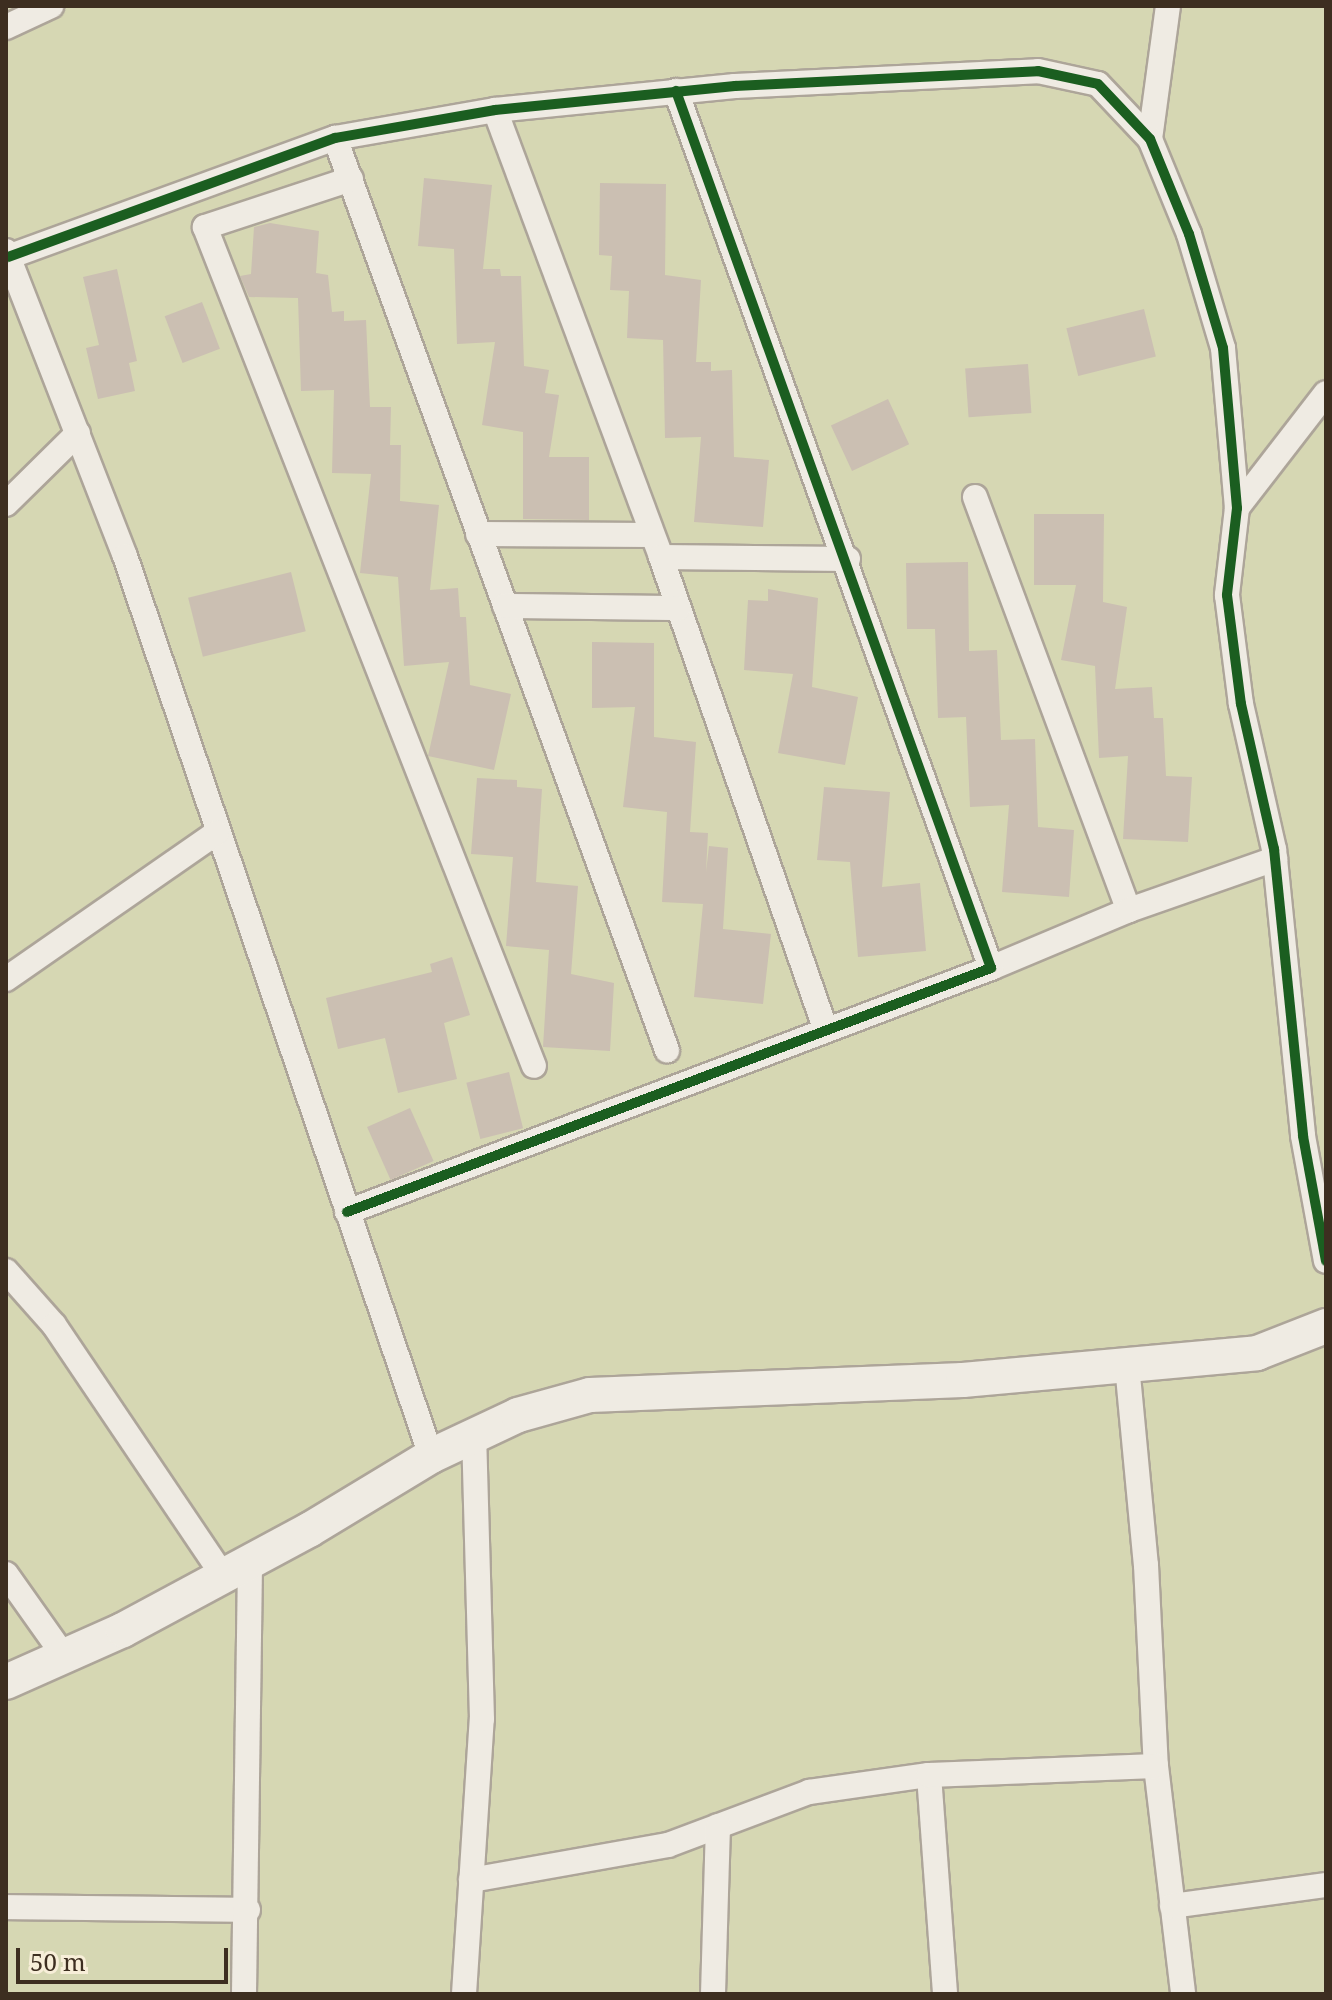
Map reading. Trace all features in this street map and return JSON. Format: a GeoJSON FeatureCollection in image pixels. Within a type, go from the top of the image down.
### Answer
{"type":"FeatureCollection","features":[{"type":"Feature","properties":{"kind":"main road"},"geometry":{"type":"LineString","coordinates":[[6,1682],[236,1569],[431,1456],[518,1415],[590,1395],[758,1392],[1257,1353],[1326,1326]]}},
{"type":"Feature","properties":{"kind":"street"},"geometry":{"type":"LineString","coordinates":[[6,27],[51,6]]}},
{"type":"Feature","properties":{"kind":"street"},"geometry":{"type":"LineString","coordinates":[[1150,139],[1168,6]]}},
{"type":"Feature","properties":{"kind":"street"},"geometry":{"type":"LineString","coordinates":[[431,1456],[216,833],[125,556],[7,254],[335,138],[495,110],[676,91],[1038,71],[1098,84],[1150,139],[1189,234],[1223,348],[1237,508],[1227,595],[1241,704],[1275,859],[1303,1136],[1326,1261]]}},
{"type":"Feature","properties":{"kind":"street"},"geometry":{"type":"LineString","coordinates":[[676,91],[848,559],[991,968]]}},
{"type":"Feature","properties":{"kind":"street"},"geometry":{"type":"LineString","coordinates":[[495,110],[656,546],[825,1027]]}},
{"type":"Feature","properties":{"kind":"street"},"geometry":{"type":"LineString","coordinates":[[335,138],[667,1050]]}},
{"type":"Feature","properties":{"kind":"street"},"geometry":{"type":"LineString","coordinates":[[351,179],[205,227],[534,1066]]}},
{"type":"Feature","properties":{"kind":"street"},"geometry":{"type":"LineString","coordinates":[[1237,508],[1326,393]]}},
{"type":"Feature","properties":{"kind":"street"},"geometry":{"type":"LineString","coordinates":[[6,504],[78,433]]}},
{"type":"Feature","properties":{"kind":"street"},"geometry":{"type":"LineString","coordinates":[[975,497],[1129,910]]}},
{"type":"Feature","properties":{"kind":"street"},"geometry":{"type":"LineString","coordinates":[[478,534],[848,559]]}},
{"type":"Feature","properties":{"kind":"street"},"geometry":{"type":"LineString","coordinates":[[505,606],[678,608]]}},
{"type":"Feature","properties":{"kind":"street"},"geometry":{"type":"LineString","coordinates":[[6,979],[216,833]]}},
{"type":"Feature","properties":{"kind":"street"},"geometry":{"type":"LineString","coordinates":[[347,1212],[825,1027],[991,968],[1129,910],[1275,859]]}},
{"type":"Feature","properties":{"kind":"street"},"geometry":{"type":"LineString","coordinates":[[6,1271],[54,1325],[236,1569],[248,1910],[244,1994]]}},
{"type":"Feature","properties":{"kind":"street"},"geometry":{"type":"LineString","coordinates":[[1127,1365],[1146,1565],[1156,1766],[1183,1994]]}},
{"type":"Feature","properties":{"kind":"street"},"geometry":{"type":"LineString","coordinates":[[464,1994],[482,1719],[474,1436]]}},
{"type":"Feature","properties":{"kind":"street"},"geometry":{"type":"LineString","coordinates":[[6,1574],[64,1656]]}},
{"type":"Feature","properties":{"kind":"street"},"geometry":{"type":"LineString","coordinates":[[471,1880],[655,1848],[809,1792],[929,1775],[1156,1766]]}},
{"type":"Feature","properties":{"kind":"street"},"geometry":{"type":"LineString","coordinates":[[929,1775],[945,1994]]}},
{"type":"Feature","properties":{"kind":"street"},"geometry":{"type":"LineString","coordinates":[[713,1994],[718,1826]]}},
{"type":"Feature","properties":{"kind":"street"},"geometry":{"type":"LineString","coordinates":[[1172,1906],[1326,1885]]}},
{"type":"Feature","properties":{"kind":"street"},"geometry":{"type":"LineString","coordinates":[[6,1907],[248,1910]]}},
{"type":"Feature","properties":{"kind":"green space"},"geometry":{"type":"Polygon","coordinates":[[[6,6],[1326,6],[1326,1994],[6,1994],[6,6]]]}},
{"type":"Feature","properties":{"kind":"building"},"geometry":{"type":"Polygon","coordinates":[[[424,178],[492,185],[483,269],[500,269],[501,276],[521,276],[524,366],[549,370],[545,393],[559,395],[549,457],[589,457],[589,520],[523,519],[523,432],[482,425],[495,342],[457,344],[454,249],[418,246],[424,178]]]}},
{"type":"Feature","properties":{"kind":"building"},"geometry":{"type":"Polygon","coordinates":[[[600,183],[666,184],[665,275],[701,280],[696,362],[711,362],[711,371],[732,370],[734,457],[769,460],[763,527],[694,522],[701,437],[665,438],[663,340],[627,338],[629,291],[610,290],[612,256],[599,255],[600,183]]]}},
{"type":"Feature","properties":{"kind":"building"},"geometry":{"type":"Polygon","coordinates":[[[270,223],[319,231],[316,273],[328,275],[332,312],[344,311],[344,321],[366,320],[370,407],[391,407],[390,445],[401,445],[400,501],[439,505],[430,590],[458,588],[460,617],[466,617],[470,685],[511,694],[494,770],[428,756],[449,662],[404,666],[398,577],[360,573],[371,474],[332,473],[334,390],[301,391],[298,298],[249,297],[240,276],[251,274],[254,227],[270,223]]]}},
{"type":"Feature","properties":{"kind":"building"},"geometry":{"type":"Polygon","coordinates":[[[117,269],[137,361],[129,363],[135,391],[98,399],[86,348],[99,345],[83,277],[117,269]]]}},
{"type":"Feature","properties":{"kind":"building"},"geometry":{"type":"Polygon","coordinates":[[[202,302],[220,349],[183,363],[165,316],[202,302]]]}},
{"type":"Feature","properties":{"kind":"building"},"geometry":{"type":"Polygon","coordinates":[[[1144,309],[1156,357],[1078,376],[1066,328],[1144,309]]]}},
{"type":"Feature","properties":{"kind":"building"},"geometry":{"type":"Polygon","coordinates":[[[1028,364],[1031,413],[969,417],[965,368],[1028,364]]]}},
{"type":"Feature","properties":{"kind":"building"},"geometry":{"type":"Polygon","coordinates":[[[888,399],[909,444],[852,471],[831,426],[888,399]]]}},
{"type":"Feature","properties":{"kind":"building"},"geometry":{"type":"Polygon","coordinates":[[[1034,514],[1104,514],[1103,602],[1127,607],[1115,689],[1152,687],[1154,718],[1163,718],[1166,776],[1192,777],[1188,842],[1123,839],[1128,756],[1099,758],[1095,666],[1061,660],[1076,585],[1034,585],[1034,514]]]}},
{"type":"Feature","properties":{"kind":"building"},"geometry":{"type":"Polygon","coordinates":[[[968,562],[969,651],[997,650],[1001,740],[1035,739],[1038,827],[1074,830],[1069,897],[1002,892],[1009,805],[970,807],[966,717],[938,718],[935,629],[907,629],[906,563],[968,562]]]}},
{"type":"Feature","properties":{"kind":"building"},"geometry":{"type":"Polygon","coordinates":[[[291,572],[306,631],[203,657],[188,598],[291,572]]]}},
{"type":"Feature","properties":{"kind":"building"},"geometry":{"type":"Polygon","coordinates":[[[768,589],[818,598],[812,687],[858,697],[845,765],[778,753],[793,674],[744,670],[748,600],[768,601],[768,589]]]}},
{"type":"Feature","properties":{"kind":"building"},"geometry":{"type":"Polygon","coordinates":[[[592,642],[654,643],[654,737],[696,742],[690,832],[708,833],[706,872],[709,846],[728,848],[723,929],[771,934],[763,1004],[694,997],[703,904],[662,902],[667,812],[623,807],[635,707],[592,708],[592,642]]]}},
{"type":"Feature","properties":{"kind":"building"},"geometry":{"type":"Polygon","coordinates":[[[477,778],[517,780],[517,787],[542,789],[536,882],[578,886],[571,974],[614,983],[610,1051],[543,1047],[549,950],[506,946],[513,857],[471,854],[477,778]]]}},
{"type":"Feature","properties":{"kind":"building"},"geometry":{"type":"Polygon","coordinates":[[[824,787],[890,792],[882,887],[920,883],[926,951],[858,957],[850,862],[817,860],[824,787]]]}},
{"type":"Feature","properties":{"kind":"building"},"geometry":{"type":"Polygon","coordinates":[[[452,957],[470,1015],[444,1023],[457,1079],[398,1093],[385,1038],[338,1049],[326,998],[432,972],[430,964],[452,957]]]}},
{"type":"Feature","properties":{"kind":"building"},"geometry":{"type":"Polygon","coordinates":[[[509,1072],[523,1128],[480,1139],[466,1083],[509,1072]]]}},
{"type":"Feature","properties":{"kind":"building"},"geometry":{"type":"Polygon","coordinates":[[[410,1108],[434,1161],[391,1180],[367,1127],[410,1108]]]}},
{"type":"Feature","properties":{"kind":"cycle path"},"geometry":{"type":"LineString","coordinates":[[8,257],[335,138],[495,110],[735,86],[1038,71],[1098,84],[1150,139],[1189,234],[1223,348],[1237,508],[1227,595],[1241,704],[1274,849],[1303,1136],[1326,1261]]}},
{"type":"Feature","properties":{"kind":"cycle path"},"geometry":{"type":"LineString","coordinates":[[347,1212],[991,968],[676,91]]}}]}
